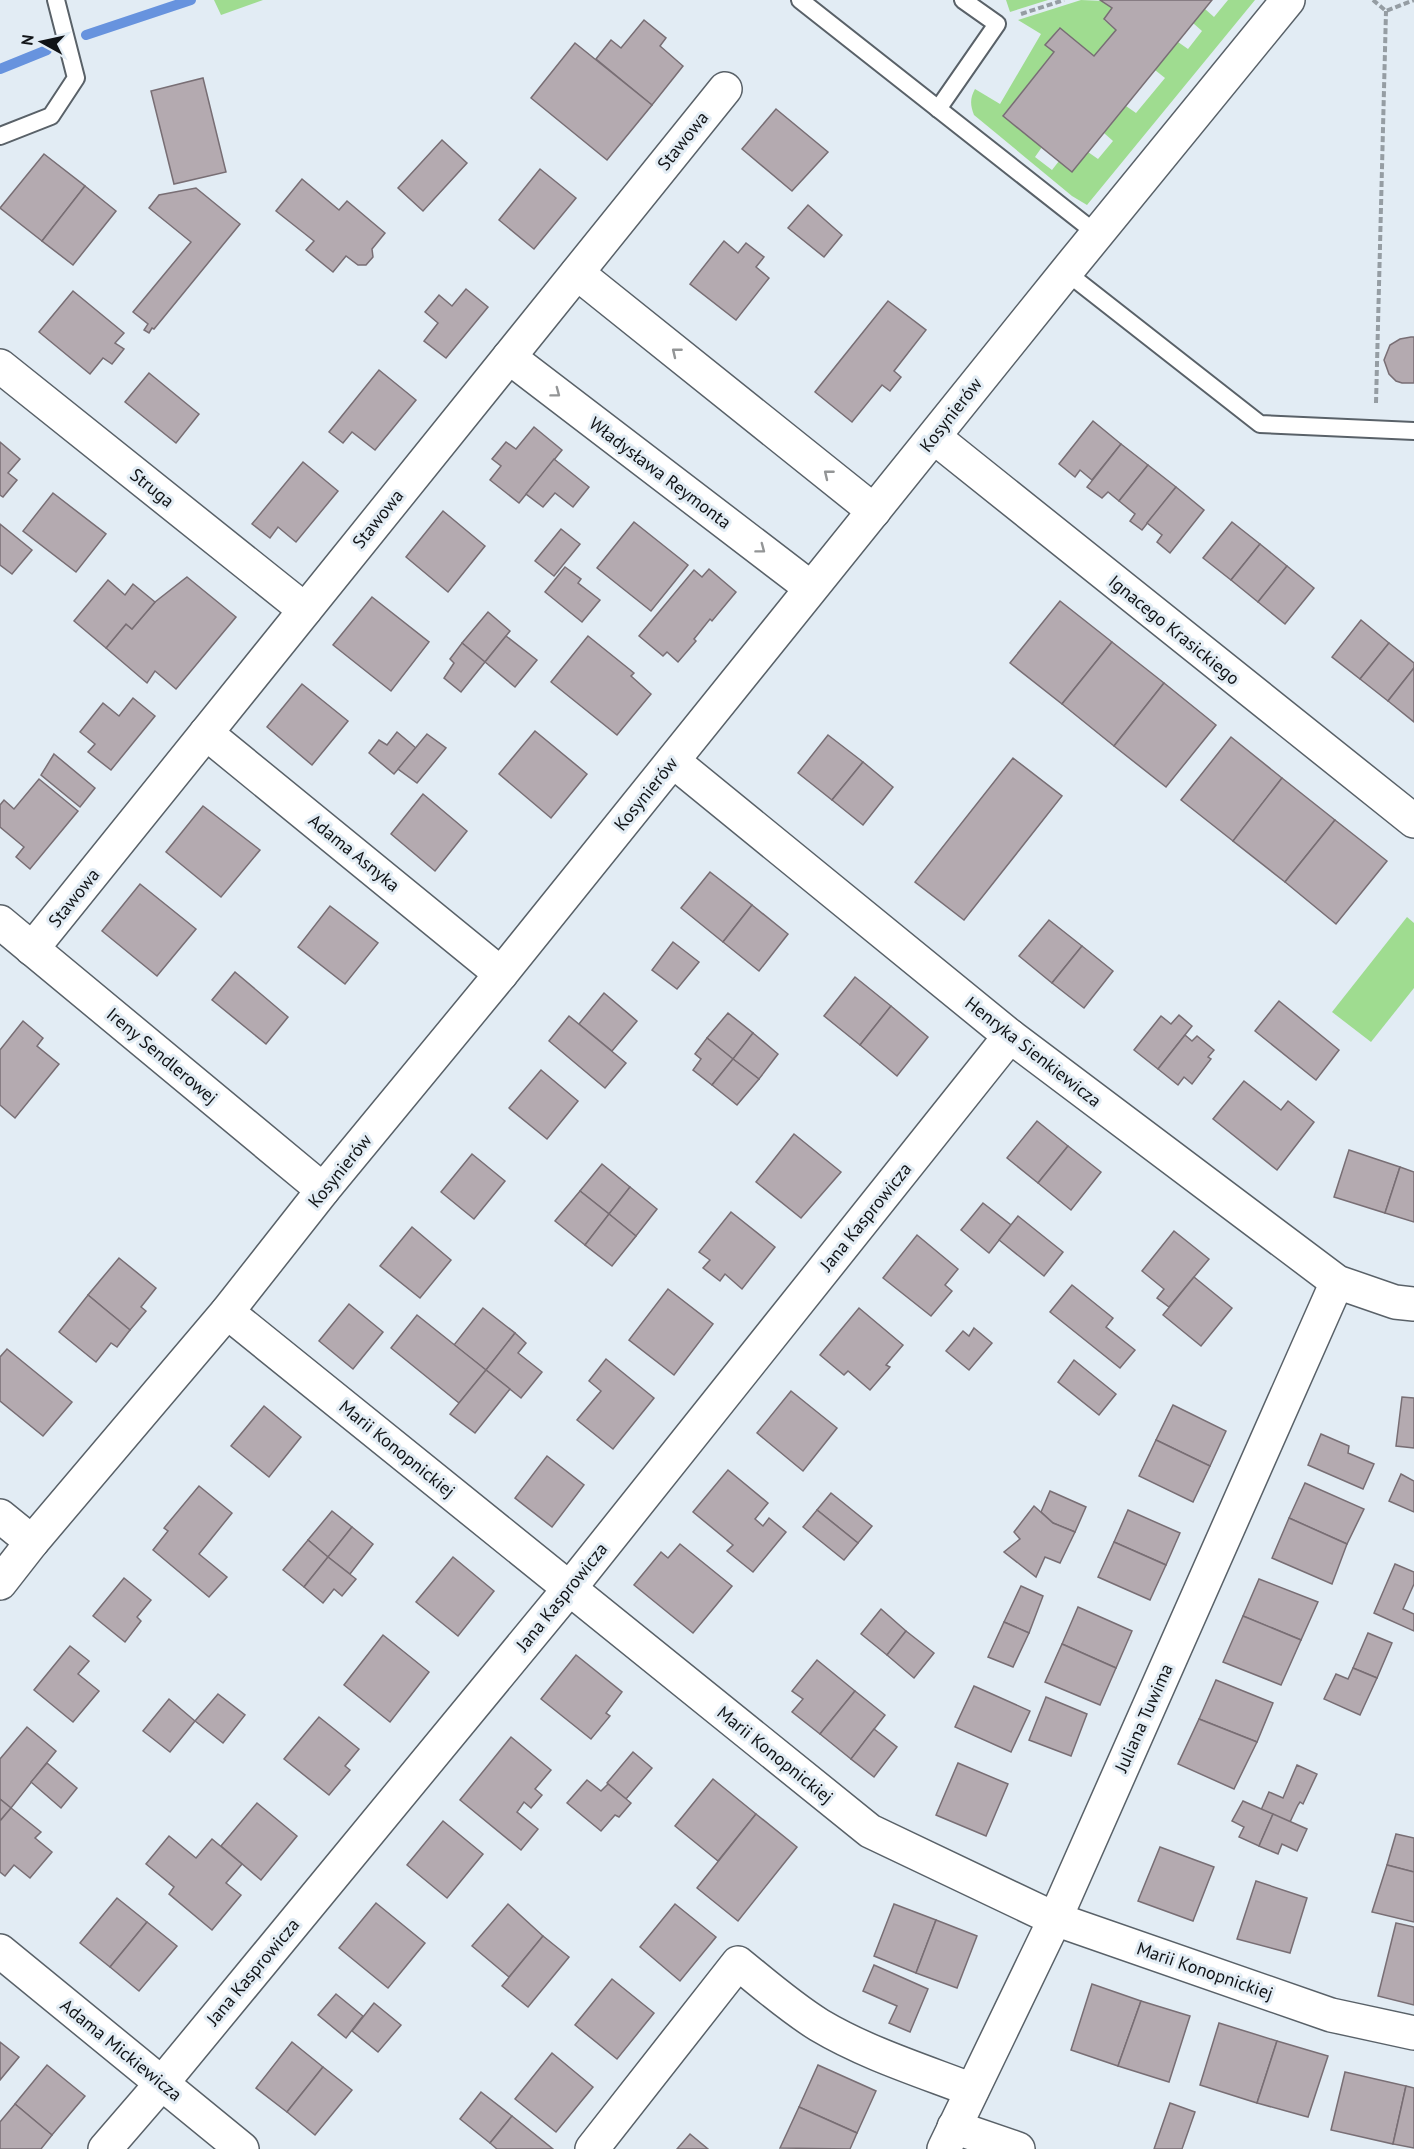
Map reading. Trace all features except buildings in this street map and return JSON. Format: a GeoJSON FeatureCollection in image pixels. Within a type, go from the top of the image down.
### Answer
{"type":"FeatureCollection","features":[{"type":"Feature","properties":{"kind":"street","name":"Kosynierów"},"geometry":{"type":"LineString","coordinates":[[0,1583],[227,1312],[323,1190],[501,974],[1288,0]]}},
{"type":"Feature","properties":{"kind":"street","name":"Stawowa"},"geometry":{"type":"LineString","coordinates":[[32,949],[725,89]]}},
{"type":"Feature","properties":{"kind":"street"},"geometry":{"type":"LineString","coordinates":[[577,273],[874,510]]}},
{"type":"Feature","properties":{"kind":"street","name":"Władysława Reymonta"},"geometry":{"type":"LineString","coordinates":[[509,357],[811,588]]}},
{"type":"Feature","properties":{"kind":"street","name":"Struga"},"geometry":{"type":"LineString","coordinates":[[0,366],[305,610]]}},
{"type":"Feature","properties":{"kind":"street","name":"Ignacego Krasickiego"},"geometry":{"type":"LineString","coordinates":[[934,437],[1414,821]]}},
{"type":"Feature","properties":{"kind":"street","name":"Adama Asnyka"},"geometry":{"type":"LineString","coordinates":[[206,733],[501,974]]}},
{"type":"Feature","properties":{"kind":"street","name":"Henryka Sienkiewicza"},"geometry":{"type":"LineString","coordinates":[[673,761],[1010,1036],[1337,1282],[1395,1302],[1414,1304]]}},
{"type":"Feature","properties":{"kind":"street","name":"Ireny Sendlerowej"},"geometry":{"type":"LineString","coordinates":[[0,922],[323,1190]]}},
{"type":"Feature","properties":{"kind":"street","name":"Jana Kasprowicza"},"geometry":{"type":"LineString","coordinates":[[105,2149],[569,1589],[1010,1036]]}},
{"type":"Feature","properties":{"kind":"street","name":"Juliana Tuwima"},"geometry":{"type":"LineString","coordinates":[[949,2138],[1055,1919],[1337,1282]]}},
{"type":"Feature","properties":{"kind":"street","name":"Marii Konopnickiej"},"geometry":{"type":"LineString","coordinates":[[227,1312],[870,1831],[1055,1919],[1331,2015],[1414,2034]]}},
{"type":"Feature","properties":{"kind":"street"},"geometry":{"type":"LineString","coordinates":[[0,1516],[32,1542]]}},
{"type":"Feature","properties":{"kind":"street","name":"Adama Mickiewicza"},"geometry":{"type":"LineString","coordinates":[[0,1951],[242,2149]]}},
{"type":"Feature","properties":{"kind":"street"},"geometry":{"type":"LineString","coordinates":[[592,2149],[738,1963],[796,2010],[819,2025],[869,2051],[972,2090]]}},
{"type":"Feature","properties":{"kind":"street"},"geometry":{"type":"LineString","coordinates":[[949,2138],[1018,2149]]}},
{"type":"Feature","properties":{"kind":"lane"},"geometry":{"type":"LineString","coordinates":[[0,136],[51,116],[76,78],[56,0]]}},
{"type":"Feature","properties":{"kind":"lane"},"geometry":{"type":"LineString","coordinates":[[800,0],[1097,234]]}},
{"type":"Feature","properties":{"kind":"lane"},"geometry":{"type":"LineString","coordinates":[[938,109],[997,24],[963,0]]}},
{"type":"Feature","properties":{"kind":"lane"},"geometry":{"type":"LineString","coordinates":[[1066,272],[1260,424],[1414,431]]}},
{"type":"Feature","properties":{"kind":"path"},"geometry":{"type":"LineString","coordinates":[[997,24],[1064,0]]}},
{"type":"Feature","properties":{"kind":"path"},"geometry":{"type":"LineString","coordinates":[[1373,0],[1386,11]]}},
{"type":"Feature","properties":{"kind":"path"},"geometry":{"type":"LineString","coordinates":[[1386,11],[1414,0]]}},
{"type":"Feature","properties":{"kind":"path"},"geometry":{"type":"LineString","coordinates":[[1376,430],[1386,11]]}},
{"type":"Feature","properties":{"kind":"green space"},"geometry":{"type":"Polygon","coordinates":[[[214,0],[263,0],[221,15],[214,0]]]}},
{"type":"Feature","properties":{"kind":"green space"},"geometry":{"type":"Polygon","coordinates":[[[1006,0],[1048,0],[1010,12],[1006,0]]]}},
{"type":"Feature","properties":{"kind":"green space"},"geometry":{"type":"Polygon","coordinates":[[[1081,0],[1103,1],[1112,8],[1104,20],[1116,30],[1094,56],[1059,28],[1046,45],[1054,52],[1003,115],[1042,147],[1035,157],[1052,170],[1059,161],[1088,152],[1098,159],[1113,141],[1104,133],[1126,106],[1136,113],[1165,78],[1155,70],[1178,42],[1188,49],[1202,31],[1193,23],[1205,9],[1214,17],[1228,0],[1255,0],[1087,205],[1072,196],[974,115],[971,102],[975,89],[1000,104],[1041,34],[1018,20],[1081,0]]]}},
{"type":"Feature","properties":{"kind":"green space"},"geometry":{"type":"Polygon","coordinates":[[[1407,917],[1414,923],[1414,988],[1371,1042],[1332,1012],[1407,917]]]}},
{"type":"Feature","properties":{"kind":"waterway"},"geometry":{"type":"LineString","coordinates":[[86,35],[191,0]]}},
{"type":"Feature","properties":{"kind":"waterway"},"geometry":{"type":"LineString","coordinates":[[0,69],[47,50]]}}]}
